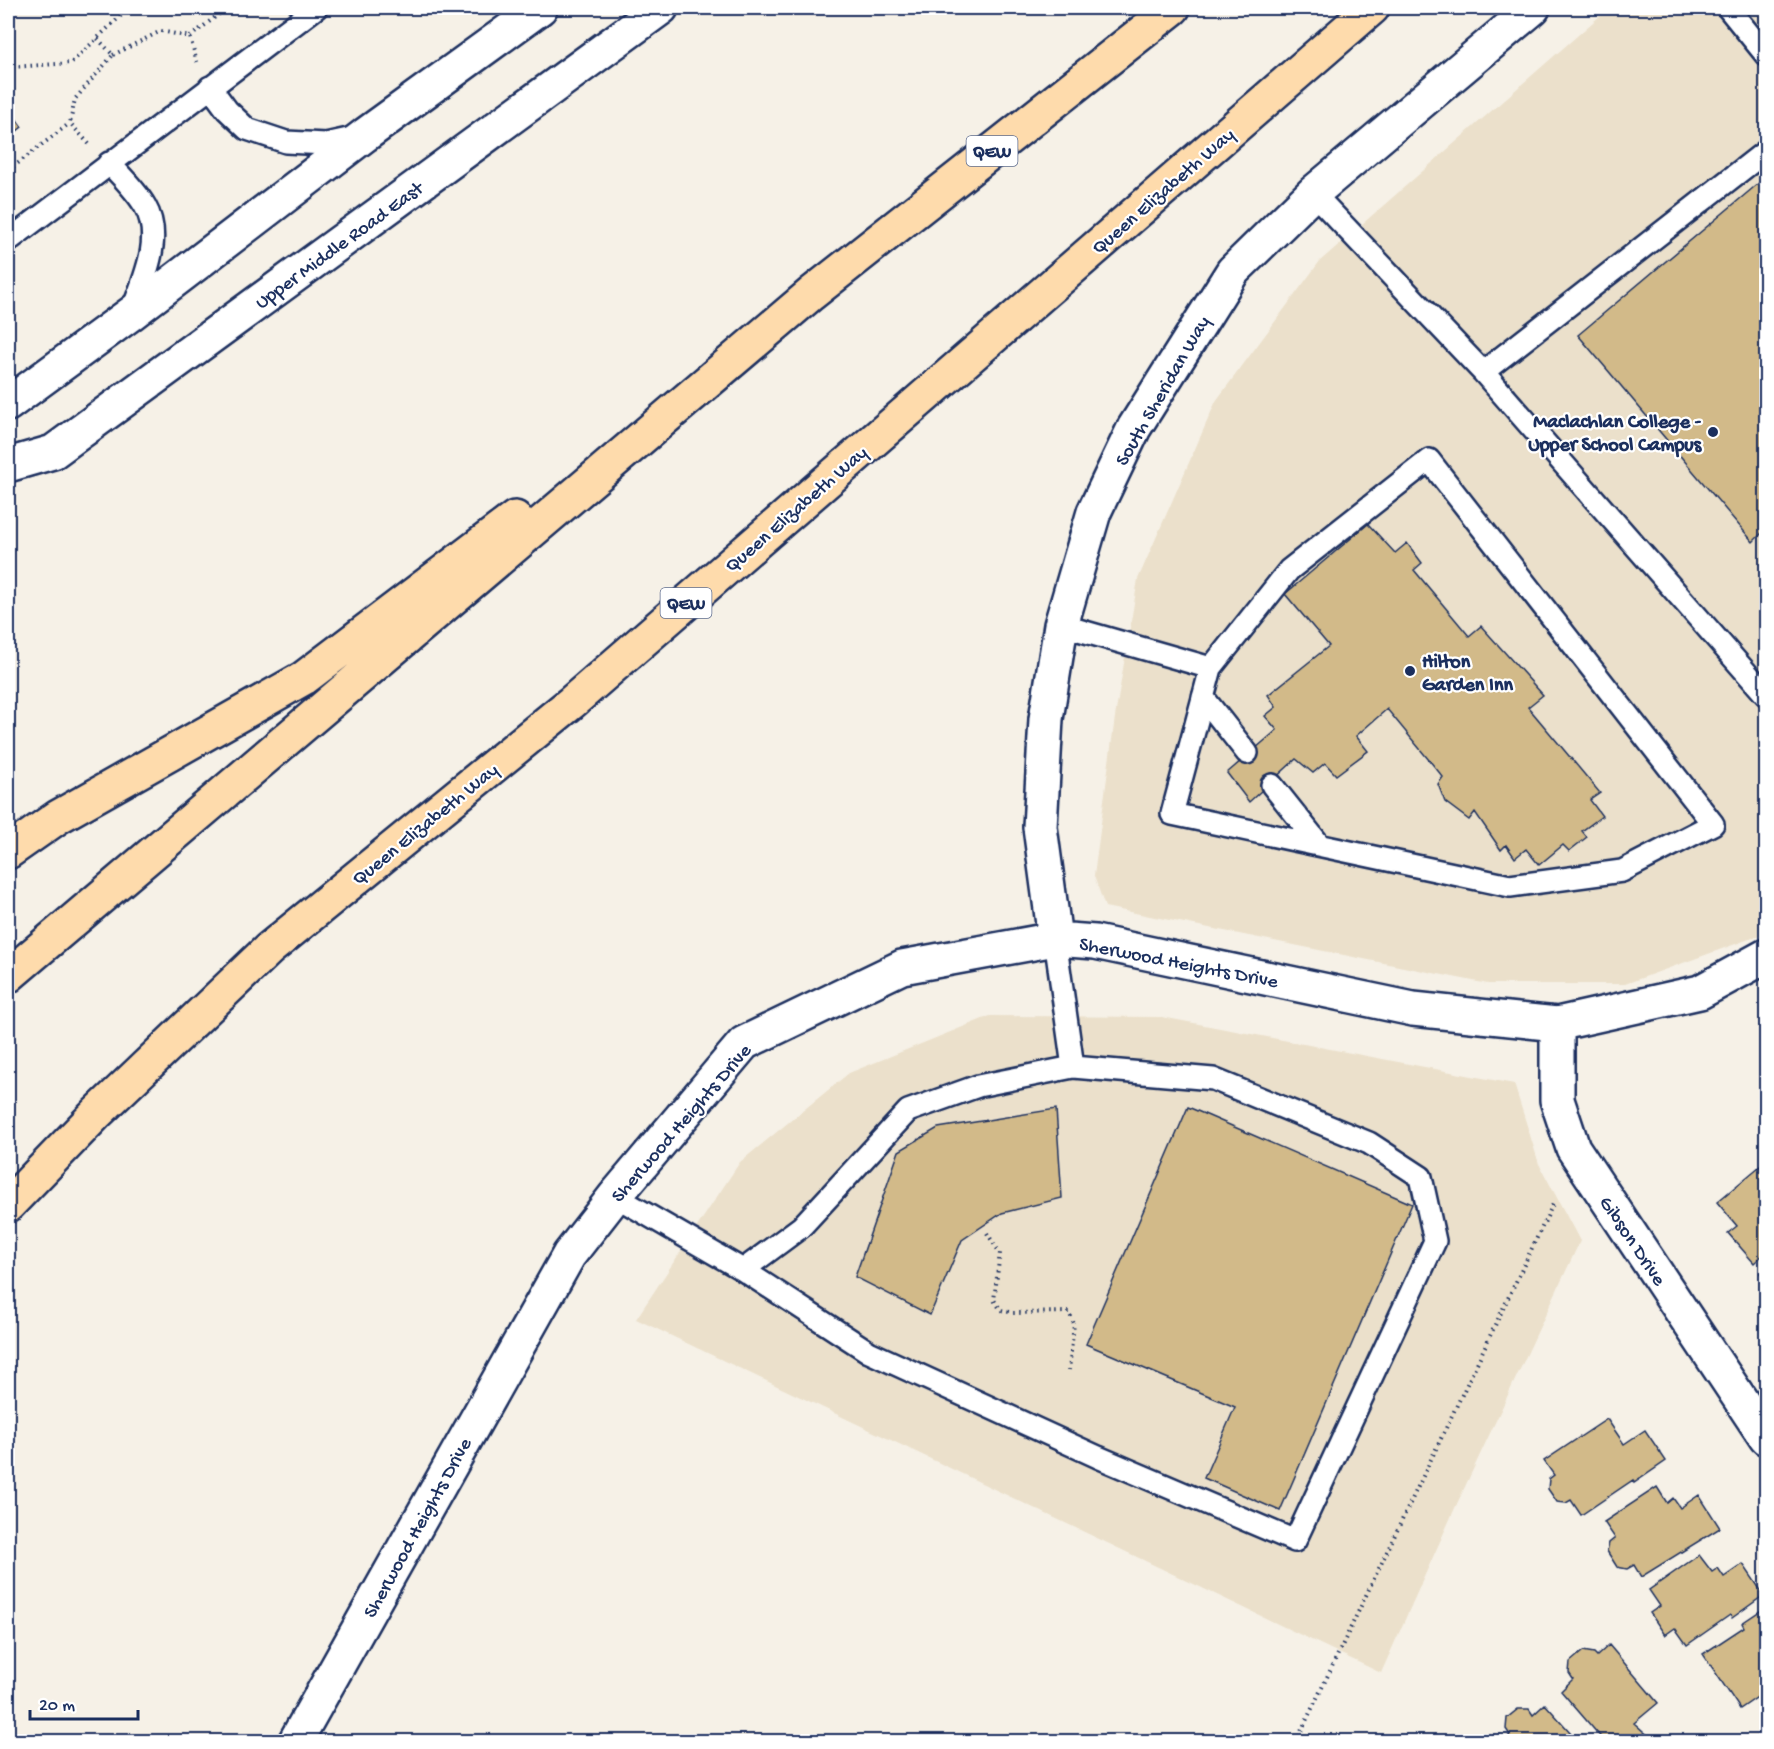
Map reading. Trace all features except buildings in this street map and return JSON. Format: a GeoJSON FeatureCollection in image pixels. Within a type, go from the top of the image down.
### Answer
{"type":"FeatureCollection","features":[{"type":"Feature","properties":{"kind":"highway","name":"QEW"},"geometry":{"type":"LineString","coordinates":[[8,976],[811,294],[1173,8]]}},
{"type":"Feature","properties":{"kind":"highway","name":"Queen Elizabeth Way"},"geometry":{"type":"LineString","coordinates":[[8,1205],[97,1113],[269,949],[571,703],[1372,8]]}},
{"type":"Feature","properties":{"kind":"highway"},"geometry":{"type":"LineString","coordinates":[[8,852],[58,817],[304,678],[811,294]]}},
{"type":"Feature","properties":{"kind":"street"},"geometry":{"type":"LineString","coordinates":[[8,404],[132,313],[365,135],[540,8]]}},
{"type":"Feature","properties":{"kind":"street","name":"Upper Middle Road East"},"geometry":{"type":"LineString","coordinates":[[8,465],[53,452],[661,8]]}},
{"type":"Feature","properties":{"kind":"street","name":"South Sheridan Way"},"geometry":{"type":"LineString","coordinates":[[1055,939],[1040,827],[1046,719],[1061,625],[1094,512],[1134,428],[1233,271],[1312,193],[1533,8]]}},
{"type":"Feature","properties":{"kind":"street","name":"Sherwood Heights Drive"},"geometry":{"type":"LineString","coordinates":[[295,1742],[569,1255],[615,1196],[744,1043],[902,967],[1055,939],[1095,942],[1413,1009],[1557,1024],[1700,992],[1767,956]]}},
{"type":"Feature","properties":{"kind":"street","name":"Gibson Drive"},"geometry":{"type":"LineString","coordinates":[[1557,1024],[1557,1100],[1573,1148],[1767,1438]]}},
{"type":"Feature","properties":{"kind":"lane"},"geometry":{"type":"LineString","coordinates":[[8,241],[316,8]]}},
{"type":"Feature","properties":{"kind":"lane"},"geometry":{"type":"LineString","coordinates":[[1728,8],[1767,55]]}},
{"type":"Feature","properties":{"kind":"lane"},"geometry":{"type":"LineString","coordinates":[[210,87],[227,110],[248,129],[286,142],[326,144],[365,135]]}},
{"type":"Feature","properties":{"kind":"lane"},"geometry":{"type":"LineString","coordinates":[[1483,372],[1767,151]]}},
{"type":"Feature","properties":{"kind":"lane"},"geometry":{"type":"LineString","coordinates":[[109,163],[146,207],[153,226],[153,247],[132,313]]}},
{"type":"Feature","properties":{"kind":"lane"},"geometry":{"type":"LineString","coordinates":[[1312,193],[1483,372],[1767,694]]}},
{"type":"Feature","properties":{"kind":"lane"},"geometry":{"type":"LineString","coordinates":[[1429,460],[1713,824],[1622,871],[1510,886],[1172,814],[1203,697],[1211,668],[1289,570],[1429,460]]}},
{"type":"Feature","properties":{"kind":"lane"},"geometry":{"type":"LineString","coordinates":[[1061,625],[1211,668]]}},
{"type":"Feature","properties":{"kind":"lane"},"geometry":{"type":"LineString","coordinates":[[1203,697],[1247,753]]}},
{"type":"Feature","properties":{"kind":"lane"},"geometry":{"type":"LineString","coordinates":[[1272,784],[1319,844]]}},
{"type":"Feature","properties":{"kind":"lane"},"geometry":{"type":"LineString","coordinates":[[1055,939],[1073,1067]]}},
{"type":"Feature","properties":{"kind":"lane"},"geometry":{"type":"LineString","coordinates":[[615,1196],[743,1270],[869,1352],[1098,1457],[1295,1541],[1435,1241],[1420,1177],[1369,1143],[1213,1079],[1073,1067],[978,1086],[908,1111],[801,1227],[743,1270]]}},
{"type":"Feature","properties":{"kind":"path"},"geometry":{"type":"LineString","coordinates":[[8,63],[13,67],[71,63],[129,8]]}},
{"type":"Feature","properties":{"kind":"path"},"geometry":{"type":"LineString","coordinates":[[190,37],[219,14]]}},
{"type":"Feature","properties":{"kind":"path"},"geometry":{"type":"LineString","coordinates":[[13,167],[70,123],[75,99],[113,55],[161,31],[190,37]]}},
{"type":"Feature","properties":{"kind":"path"},"geometry":{"type":"LineString","coordinates":[[190,37],[198,64]]}},
{"type":"Feature","properties":{"kind":"path"},"geometry":{"type":"LineString","coordinates":[[97,38],[113,55]]}},
{"type":"Feature","properties":{"kind":"path"},"geometry":{"type":"LineString","coordinates":[[70,123],[90,146]]}},
{"type":"Feature","properties":{"kind":"path"},"geometry":{"type":"LineString","coordinates":[[1296,1742],[1554,1202]]}},
{"type":"Feature","properties":{"kind":"path"},"geometry":{"type":"LineString","coordinates":[[987,1233],[1000,1253],[994,1300],[1001,1310],[1013,1313],[1069,1312],[1074,1324],[1069,1370]]}},
{"type":"Feature","properties":{"kind":"shaded area"},"geometry":{"type":"Polygon","coordinates":[[[1609,8],[1766,8],[1766,933],[1625,984],[1488,984],[1105,907],[1094,876],[1115,717],[1138,579],[1216,401],[1320,261],[1609,8]]]}},
{"type":"Feature","properties":{"kind":"shaded area"},"geometry":{"type":"Polygon","coordinates":[[[990,1016],[1162,1017],[1514,1084],[1539,1164],[1580,1241],[1455,1508],[1381,1673],[636,1319],[740,1162],[849,1073],[990,1016]]]}},
{"type":"Feature","properties":{"kind":"place","name":"Maclachlan College - Upper School Campus"},"geometry":{"type":"Point","coordinates":[1713,432]}},
{"type":"Feature","properties":{"kind":"place","name":"Hilton Garden Inn"},"geometry":{"type":"Point","coordinates":[1410,671]}}]}
